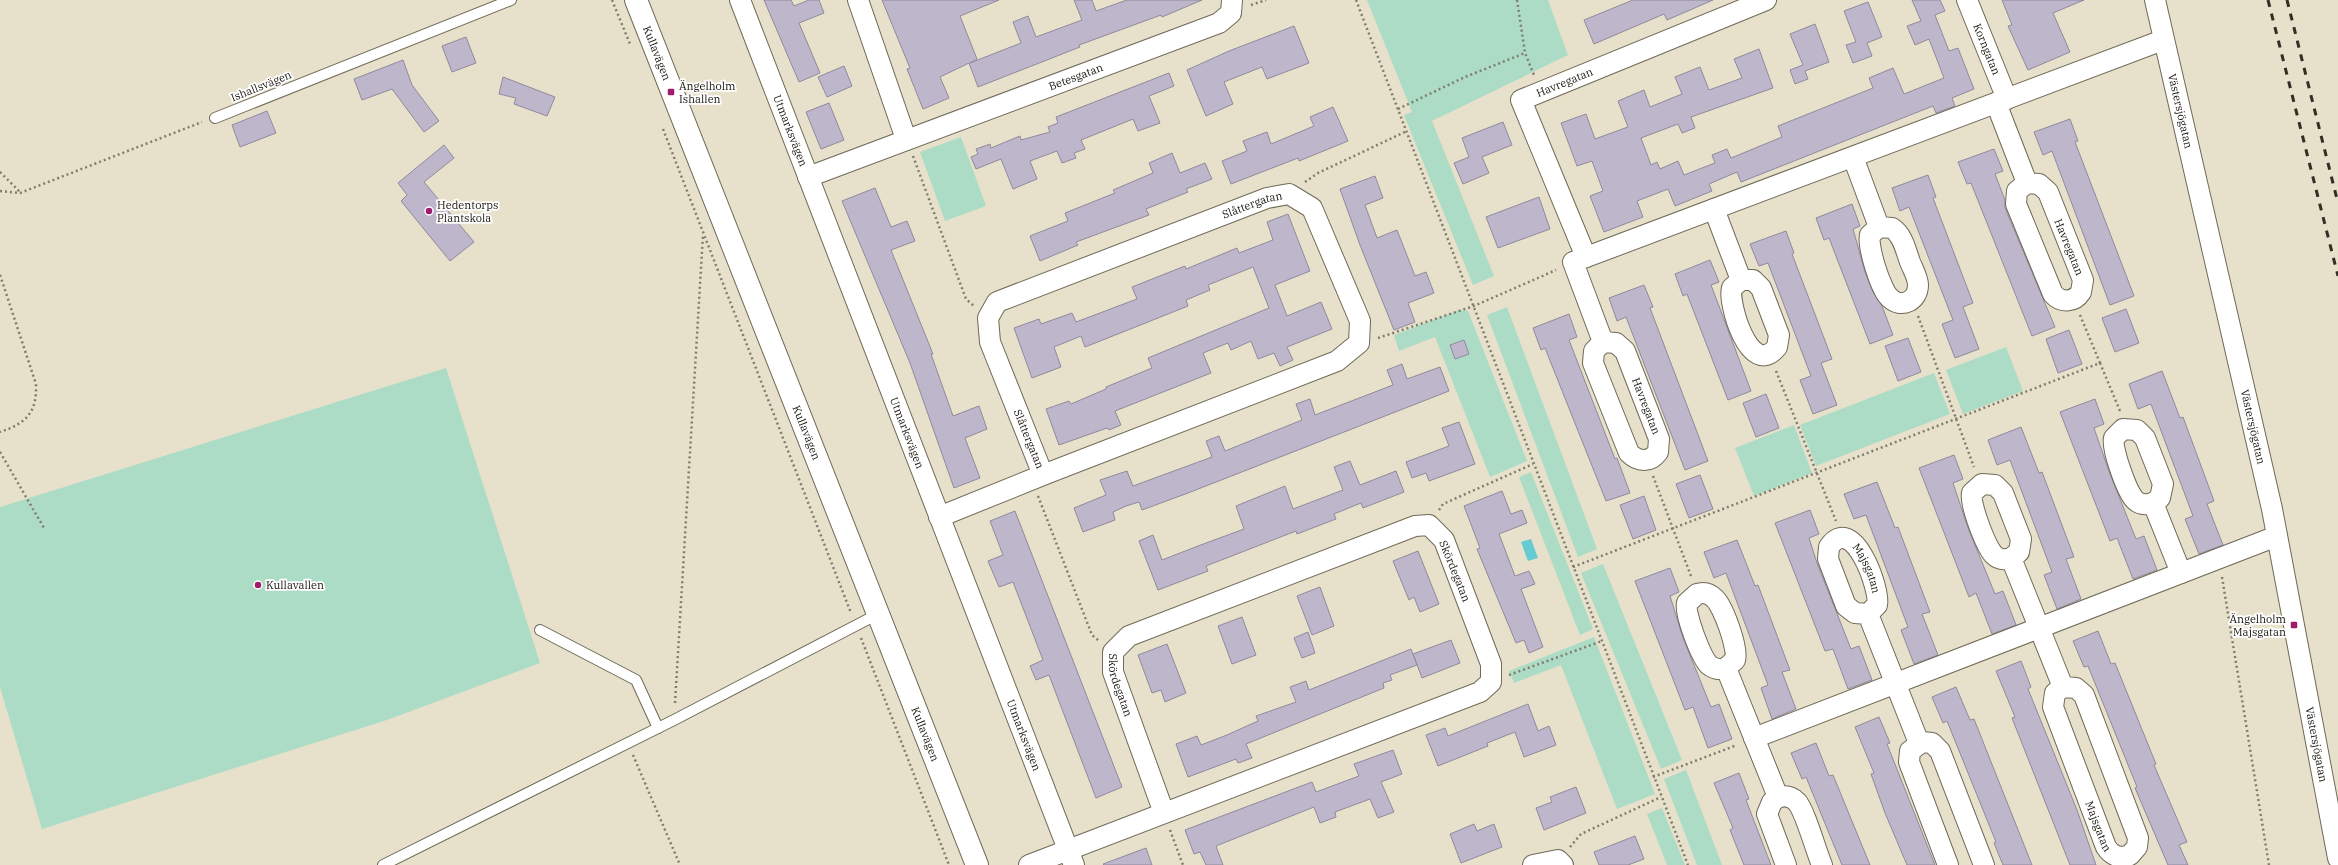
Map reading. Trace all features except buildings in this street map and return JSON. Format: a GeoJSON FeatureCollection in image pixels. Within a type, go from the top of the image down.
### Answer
{"type":"FeatureCollection","features":[{"type":"Feature","properties":{"kind":"street","name":"Kullavägen"},"geometry":{"type":"LineString","coordinates":[[636,0],[977,865]]}},
{"type":"Feature","properties":{"kind":"street","name":"Utmarksvägen"},"geometry":{"type":"LineString","coordinates":[[740,0],[1071,857]]}},
{"type":"Feature","properties":{"kind":"street"},"geometry":{"type":"LineString","coordinates":[[858,0],[906,139]]}},
{"type":"Feature","properties":{"kind":"street","name":"Betesgatan"},"geometry":{"type":"LineString","coordinates":[[808,177],[1219,23],[1231,13],[1232,0]]}},
{"type":"Feature","properties":{"kind":"street","name":"Havregatan"},"geometry":{"type":"LineString","coordinates":[[1646,460],[1656,454],[1660,440],[1625,351],[1616,343],[1604,342],[1579,260],[1521,100],[1766,0]]}},
{"type":"Feature","properties":{"kind":"street","name":"Korngatan"},"geometry":{"type":"LineString","coordinates":[[1967,0],[2001,101]]}},
{"type":"Feature","properties":{"kind":"street","name":"Västersjögatan"},"geometry":{"type":"LineString","coordinates":[[2155,0],[2277,536],[2338,858]]}},
{"type":"Feature","properties":{"kind":"street"},"geometry":{"type":"LineString","coordinates":[[1579,260],[2163,40]]}},
{"type":"Feature","properties":{"kind":"street"},"geometry":{"type":"LineString","coordinates":[[2001,101],[2027,183],[2018,191],[2016,204],[2055,297],[2062,300],[2074,299]]}},
{"type":"Feature","properties":{"kind":"street"},"geometry":{"type":"LineString","coordinates":[[1853,157],[1879,227]]}},
{"type":"Feature","properties":{"kind":"street","name":"Havregatan"},"geometry":{"type":"LineString","coordinates":[[2027,183],[2039,184],[2048,192],[2083,281],[2081,292],[2074,299]]}},
{"type":"Feature","properties":{"kind":"street","name":"Slåttergatan"},"geometry":{"type":"LineString","coordinates":[[939,517],[1037,477],[1337,361],[1359,343],[1360,321],[1312,208],[1289,194],[1267,198],[997,302],[988,318],[990,342],[1037,477]]}},
{"type":"Feature","properties":{"kind":"street"},"geometry":{"type":"LineString","coordinates":[[1714,209],[1741,280]]}},
{"type":"Feature","properties":{"kind":"street"},"geometry":{"type":"LineString","coordinates":[[1879,227],[1892,228],[1900,236],[1918,284],[1917,293],[1911,300],[1904,303],[1897,302],[1886,292],[1869,247],[1870,235],[1879,227]]}},
{"type":"Feature","properties":{"kind":"street"},"geometry":{"type":"LineString","coordinates":[[1750,279],[1759,285],[1779,335],[1777,347],[1768,354],[1758,355],[1749,348],[1730,299],[1732,288],[1741,280],[1750,279]]}},
{"type":"Feature","properties":{"kind":"street"},"geometry":{"type":"LineString","coordinates":[[1604,342],[1594,351],[1593,363],[1629,453],[1636,458],[1646,460]]}},
{"type":"Feature","properties":{"kind":"street"},"geometry":{"type":"LineString","coordinates":[[2127,428],[2137,430],[2143,435],[2163,484],[2160,498],[2153,503],[2144,504],[2134,498],[2113,448],[2116,434],[2127,428]]}},
{"type":"Feature","properties":{"kind":"street"},"geometry":{"type":"LineString","coordinates":[[1992,483],[1999,487],[2004,493],[2022,539],[2019,552],[2011,558],[1998,558],[1990,550],[1971,503],[1972,493],[1980,485],[1992,483]]}},
{"type":"Feature","properties":{"kind":"street"},"geometry":{"type":"LineString","coordinates":[[2153,503],[2181,573]]}},
{"type":"Feature","properties":{"kind":"street","name":"Skördegatan"},"geometry":{"type":"LineString","coordinates":[[1164,813],[1113,672],[1112,652],[1129,636],[1415,526],[1429,525],[1444,540],[1491,664],[1491,682]]}},
{"type":"Feature","properties":{"kind":"street"},"geometry":{"type":"LineString","coordinates":[[1754,738],[2277,536]]}},
{"type":"Feature","properties":{"kind":"street","name":"Majsgatan"},"geometry":{"type":"LineString","coordinates":[[1838,539],[1848,539],[1858,545],[1874,586],[1878,601],[1874,609],[1868,614],[1858,614],[1848,609],[1828,559],[1829,547],[1838,539]]}},
{"type":"Feature","properties":{"kind":"street"},"geometry":{"type":"LineString","coordinates":[[2011,558],[2063,687]]}},
{"type":"Feature","properties":{"kind":"street"},"geometry":{"type":"LineString","coordinates":[[1707,593],[1714,597],[1724,618],[1737,652],[1735,660],[1726,668],[1717,669],[1707,663],[1692,627],[1686,609],[1690,599],[1697,594],[1707,593]]}},
{"type":"Feature","properties":{"kind":"street"},"geometry":{"type":"LineString","coordinates":[[1868,614],[1919,743]]}},
{"type":"Feature","properties":{"kind":"street"},"geometry":{"type":"LineString","coordinates":[[1726,668],[1778,797]]}},
{"type":"Feature","properties":{"kind":"street"},"geometry":{"type":"LineString","coordinates":[[1029,865],[1071,857],[1164,813],[1480,692],[1491,682]]}},
{"type":"Feature","properties":{"kind":"street","name":"Majsgatan"},"geometry":{"type":"LineString","coordinates":[[2063,687],[2076,688],[2084,696],[2138,838],[2136,849],[2128,856],[2118,857],[2108,850],[2070,752],[2052,704],[2055,693],[2063,687]]}},
{"type":"Feature","properties":{"kind":"street"},"geometry":{"type":"LineString","coordinates":[[1948,865],[1909,763],[1910,751],[1919,743],[1932,743],[1940,751],[1984,865]]}},
{"type":"Feature","properties":{"kind":"street"},"geometry":{"type":"LineString","coordinates":[[1786,865],[1767,814],[1770,803],[1778,797],[1787,796],[1797,802],[1822,865]]}},
{"type":"Feature","properties":{"kind":"street"},"geometry":{"type":"LineString","coordinates":[[1533,865],[1561,862]]}},
{"type":"Feature","properties":{"kind":"lane","name":"Ishallsvägen"},"geometry":{"type":"LineString","coordinates":[[215,118],[511,0]]}},
{"type":"Feature","properties":{"kind":"lane"},"geometry":{"type":"LineString","coordinates":[[383,865],[674,720],[878,614]]}},
{"type":"Feature","properties":{"kind":"lane"},"geometry":{"type":"LineString","coordinates":[[540,630],[636,680],[658,728]]}},
{"type":"Feature","properties":{"kind":"path"},"geometry":{"type":"LineString","coordinates":[[612,0],[632,50]]}},
{"type":"Feature","properties":{"kind":"path"},"geometry":{"type":"LineString","coordinates":[[1356,0],[1688,865]]}},
{"type":"Feature","properties":{"kind":"path"},"geometry":{"type":"LineString","coordinates":[[1517,0],[1526,53],[1541,92]]}},
{"type":"Feature","properties":{"kind":"path"},"geometry":{"type":"LineString","coordinates":[[1398,109],[1466,77],[1526,53]]}},
{"type":"Feature","properties":{"kind":"path"},"geometry":{"type":"LineString","coordinates":[[0,191],[20,193],[215,118]]}},
{"type":"Feature","properties":{"kind":"path"},"geometry":{"type":"LineString","coordinates":[[662,124],[949,865]]}},
{"type":"Feature","properties":{"kind":"path"},"geometry":{"type":"LineString","coordinates":[[1289,194],[1318,173],[1407,131]]}},
{"type":"Feature","properties":{"kind":"path"},"geometry":{"type":"LineString","coordinates":[[906,139],[966,299],[988,318]]}},
{"type":"Feature","properties":{"kind":"path"},"geometry":{"type":"LineString","coordinates":[[0,172],[20,193]]}},
{"type":"Feature","properties":{"kind":"path"},"geometry":{"type":"LineString","coordinates":[[674,720],[703,233]]}},
{"type":"Feature","properties":{"kind":"path"},"geometry":{"type":"LineString","coordinates":[[1359,343],[1401,332],[1474,306],[1579,260]]}},
{"type":"Feature","properties":{"kind":"path"},"geometry":{"type":"LineString","coordinates":[[0,275],[36,384],[34,408],[23,421],[0,432]]}},
{"type":"Feature","properties":{"kind":"path"},"geometry":{"type":"LineString","coordinates":[[2074,299],[2127,428]]}},
{"type":"Feature","properties":{"kind":"path"},"geometry":{"type":"LineString","coordinates":[[1911,300],[1980,485]]}},
{"type":"Feature","properties":{"kind":"path"},"geometry":{"type":"LineString","coordinates":[[1768,354],[1836,520],[1838,539]]}},
{"type":"Feature","properties":{"kind":"path"},"geometry":{"type":"LineString","coordinates":[[1573,567],[2100,363]]}},
{"type":"Feature","properties":{"kind":"path"},"geometry":{"type":"LineString","coordinates":[[0,452],[44,528]]}},
{"type":"Feature","properties":{"kind":"path"},"geometry":{"type":"LineString","coordinates":[[1646,460],[1674,528],[1697,594]]}},
{"type":"Feature","properties":{"kind":"path"},"geometry":{"type":"LineString","coordinates":[[1429,525],[1443,504],[1533,464]]}},
{"type":"Feature","properties":{"kind":"path"},"geometry":{"type":"LineString","coordinates":[[1037,477],[1092,635],[1112,652]]}},
{"type":"Feature","properties":{"kind":"path"},"geometry":{"type":"LineString","coordinates":[[2219,559],[2269,865]]}},
{"type":"Feature","properties":{"kind":"path"},"geometry":{"type":"LineString","coordinates":[[1491,682],[1602,641]]}},
{"type":"Feature","properties":{"kind":"path"},"geometry":{"type":"LineString","coordinates":[[1653,776],[1754,738]]}},
{"type":"Feature","properties":{"kind":"path"},"geometry":{"type":"LineString","coordinates":[[628,743],[680,865]]}},
{"type":"Feature","properties":{"kind":"path"},"geometry":{"type":"LineString","coordinates":[[1561,862],[1581,834],[1661,797]]}},
{"type":"Feature","properties":{"kind":"path"},"geometry":{"type":"LineString","coordinates":[[1164,813],[1184,865]]}},
{"type":"Feature","properties":{"kind":"green space"},"geometry":{"type":"Polygon","coordinates":[[[1367,0],[1548,0],[1568,55],[1432,121],[1494,276],[1473,285],[1404,115],[1412,112],[1367,0]]]}},
{"type":"Feature","properties":{"kind":"green space"},"geometry":{"type":"Polygon","coordinates":[[[961,137],[986,206],[945,221],[920,152],[961,137]]]}},
{"type":"Feature","properties":{"kind":"green space"},"geometry":{"type":"Polygon","coordinates":[[[1507,307],[1597,549],[1578,557],[1487,315],[1507,307]]]}},
{"type":"Feature","properties":{"kind":"green space"},"geometry":{"type":"Polygon","coordinates":[[[1459,310],[1468,311],[1527,461],[1490,477],[1435,337],[1399,351],[1394,335],[1459,310]]]}},
{"type":"Feature","properties":{"kind":"green space"},"geometry":{"type":"Polygon","coordinates":[[[2006,347],[2023,391],[1963,414],[1946,370],[2006,347]]]}},
{"type":"Feature","properties":{"kind":"green space","name":"Kullavallen"},"geometry":{"type":"Polygon","coordinates":[[[446,368],[540,663],[387,720],[42,829],[0,687],[0,507],[446,368]]]}},
{"type":"Feature","properties":{"kind":"green space"},"geometry":{"type":"Polygon","coordinates":[[[1934,373],[1950,414],[1816,466],[1800,425],[1934,373]]]}},
{"type":"Feature","properties":{"kind":"green space"},"geometry":{"type":"Polygon","coordinates":[[[1794,425],[1812,473],[1754,496],[1735,448],[1794,425]]]}},
{"type":"Feature","properties":{"kind":"green space"},"geometry":{"type":"Polygon","coordinates":[[[1531,472],[1593,629],[1580,635],[1519,477],[1531,472]]]}},
{"type":"Feature","properties":{"kind":"green space"},"geometry":{"type":"Polygon","coordinates":[[[1603,564],[1682,760],[1661,769],[1581,573],[1603,564]]]}},
{"type":"Feature","properties":{"kind":"green space"},"geometry":{"type":"Polygon","coordinates":[[[1594,637],[1655,794],[1617,809],[1561,665],[1514,683],[1509,671],[1594,637]]]}},
{"type":"Feature","properties":{"kind":"green space"},"geometry":{"type":"Polygon","coordinates":[[[1686,770],[1722,865],[1697,865],[1664,779],[1686,770]]]}},
{"type":"Feature","properties":{"kind":"green space"},"geometry":{"type":"Polygon","coordinates":[[[1662,808],[1685,865],[1667,865],[1647,814],[1662,808]]]}},
{"type":"Feature","properties":{"kind":"water"},"geometry":{"type":"Polygon","coordinates":[[[1531,539],[1538,558],[1528,561],[1521,542],[1531,539]]]}},
{"type":"Feature","properties":{"kind":"railway"},"geometry":{"type":"LineString","coordinates":[[2268,0],[2338,276]]}},
{"type":"Feature","properties":{"kind":"railway"},"geometry":{"type":"LineString","coordinates":[[2287,0],[2338,203]]}},
{"type":"Feature","properties":{"kind":"place","name":"Ängelholm Ishallen"},"geometry":{"type":"Point","coordinates":[671,92]}},
{"type":"Feature","properties":{"kind":"place","name":"Hedentorps Plantskola"},"geometry":{"type":"Point","coordinates":[429,211]}},
{"type":"Feature","properties":{"kind":"place","name":"Kullavallen"},"geometry":{"type":"Point","coordinates":[258,585]}},
{"type":"Feature","properties":{"kind":"place","name":"Ängelholm Majsgatan"},"geometry":{"type":"Point","coordinates":[2294,625]}}]}
